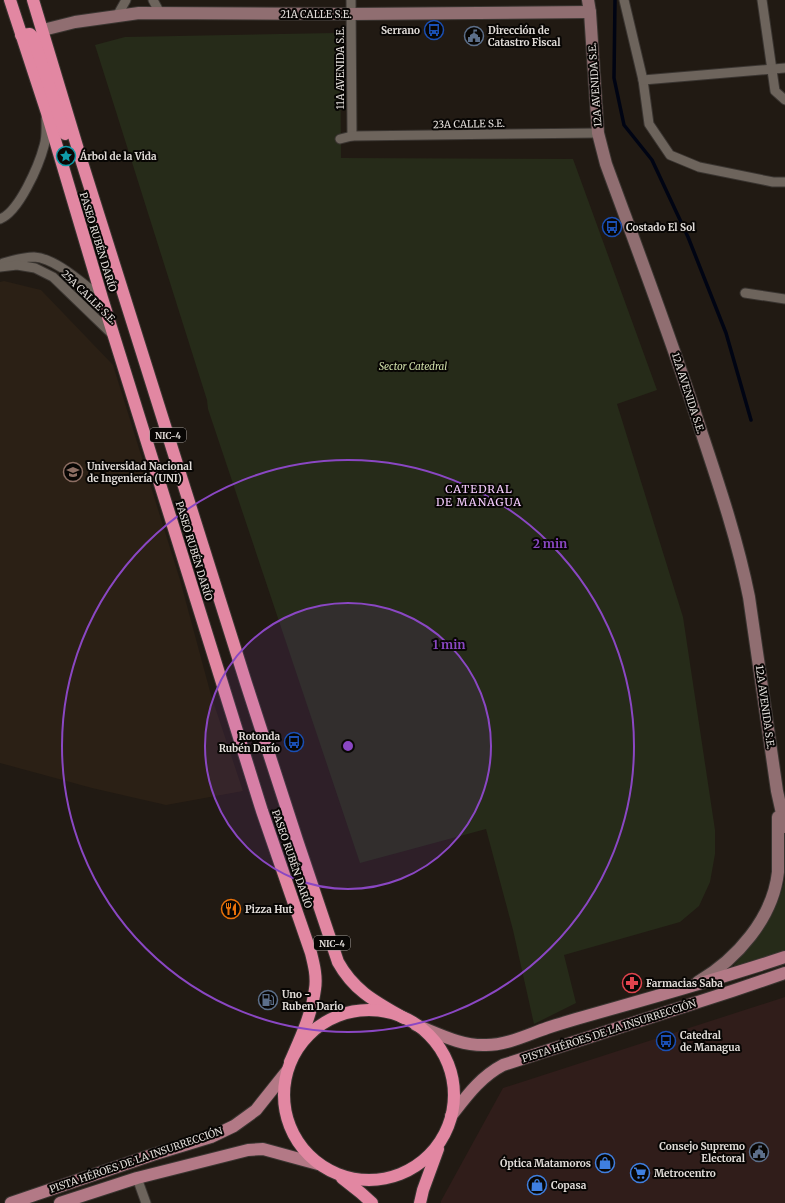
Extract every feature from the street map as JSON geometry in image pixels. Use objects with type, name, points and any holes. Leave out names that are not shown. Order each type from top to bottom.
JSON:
[{"type":"highway","name":"PASEO RUBÉN DARÍO","points":[[10,0],[47,113],[102,298],[116,337],[262,810],[313,960],[316,989],[306,1024],[289,1067]]},
{"type":"highway","points":[[16,0],[26,25],[34,30],[43,30]]},
{"type":"highway","name":"PASEO RUBÉN DARÍO","points":[[33,0],[80,156],[248,690],[338,962],[343,971],[358,989],[380,1005],[404,1018]]},
{"type":"highway","points":[[21,35],[43,30]]},
{"type":"highway","points":[[21,35],[30,34],[33,37],[64,132],[69,143],[80,156]]},
{"type":"highway","name":"NIC-4","points":[[372,1203],[336,1174],[318,1164],[308,1155],[299,1144],[288,1123],[283,1099],[284,1086],[289,1067],[300,1045],[323,1023],[358,1011],[376,1011],[404,1018],[416,1025],[427,1033],[438,1046],[449,1065],[454,1087],[454,1098],[446,1131],[423,1190],[420,1203]]},
{"type":"highway","name":"NIC-4","points":[[336,1174],[360,1180],[375,1180],[396,1176],[407,1172],[424,1160],[446,1131]]},
{"type":"main road","name":"PISTA HÉROES DE LA INSURRECCIÓN","points":[[416,1025],[464,1044],[497,1044],[518,1039],[549,1027],[734,974],[785,957]]},
{"type":"main road","name":"PISTA HÉROES DE LA INSURRECCIÓN","points":[[450,1116],[480,1082],[490,1073],[503,1065],[785,973]]},
{"type":"main road","name":"PISTA HÉROES DE LA INSURRECCIÓN","points":[[11,1203],[152,1155],[211,1137],[234,1126],[256,1110],[289,1067]]},
{"type":"main road","name":"PISTA HÉROES DE LA INSURRECCIÓN","points":[[60,1203],[137,1178],[248,1150],[263,1149],[318,1164]]},
{"type":"street","points":[[118,16],[126,0]]},
{"type":"street","points":[[153,0],[160,13]]},
{"type":"street","name":"11A AVENIDA S.E.","points":[[351,0],[352,136]]},
{"type":"street","points":[[624,0],[643,80],[649,124],[670,155],[699,167],[773,182],[785,182]]},
{"type":"street","points":[[762,0],[775,91],[785,100]]},
{"type":"street","name":"21A CALLE S.E.","points":[[43,30],[75,22],[139,13],[351,14],[590,4]]},
{"type":"street","name":"12A AVENIDA S.E.","points":[[590,4],[598,133],[606,164],[680,367],[731,523],[749,597],[777,791],[785,827]]},
{"type":"street","points":[[643,80],[785,68]]},
{"type":"street","points":[[0,219],[4,217],[20,200],[33,178],[45,145],[47,113]]},
{"type":"street","name":"23A CALLE S.E.","points":[[340,139],[352,136],[598,133]]},
{"type":"street","name":"25A CALLE S.E.","points":[[0,265],[14,259],[34,257],[53,262],[102,298]]},
{"type":"street","name":"25A CALLE S.E.","points":[[0,265],[17,265],[35,268],[54,277],[116,337]]},
{"type":"street","points":[[745,293],[785,300]]},
{"type":"street","name":"12A AVENIDA S.E.","points":[[690,986],[710,975],[738,950],[755,930],[770,902],[778,872],[777,791]]},
{"type":"street","points":[[137,1178],[146,1203]]},
{"type":"shaded area","name":"Universidad Nacional de Ingeniería (UNI)","points":[[4,281],[41,290],[113,365],[180,580],[211,695],[243,791],[166,805],[92,788],[0,763],[0,282]]},
{"type":"shaded area","points":[[785,997],[785,1203],[441,1203],[503,1088]]},
{"type":"green space","name":"Sector Catedral","points":[[340,34],[341,158],[573,159],[657,390],[617,404],[683,617],[715,830],[715,854],[710,882],[699,906],[680,922],[564,955],[576,1003],[534,1024],[513,930],[486,829],[360,863],[208,409],[207,400],[95,45],[125,37]]},
{"type":"green space","points":[[785,879],[785,953],[734,968],[734,965],[751,946],[765,926],[777,904]]},
{"type":"waterway","points":[[615,0],[614,78],[624,125],[652,160],[688,237],[726,333],[751,420]]},
{"type":"place","name":"Serrano","points":[[434,30]]},
{"type":"place","name":"Dirección de Catastro Fiscal","points":[[474,36]]},
{"type":"place","name":"Árbol de la Vida","points":[[66,156]]},
{"type":"place","name":"Costado El Sol","points":[[612,227]]},
{"type":"place","name":"Universidad Nacional de Ingeniería (UNI)","points":[[73,472]]},
{"type":"place","name":"Rotonda Rubén Darío","points":[[294,742]]},
{"type":"place","name":"Pizza Hut","points":[[231,909]]},
{"type":"place","name":"Farmacias Saba","points":[[632,983]]},
{"type":"place","name":"Uno - Ruben Dario","points":[[268,1000]]},
{"type":"place","name":"Catedral de Managua","points":[[666,1041]]},
{"type":"place","name":"Consejo Supremo Electoral","points":[[759,1152]]},
{"type":"place","name":"Óptica Matamoros","points":[[605,1163]]},
{"type":"place","name":"Metrocentro","points":[[640,1173]]},
{"type":"place","name":"Copasa","points":[[537,1185]]},
{"type":"district","name":"CATEDRAL DE MANAGUA","points":[[479,495]]}]
